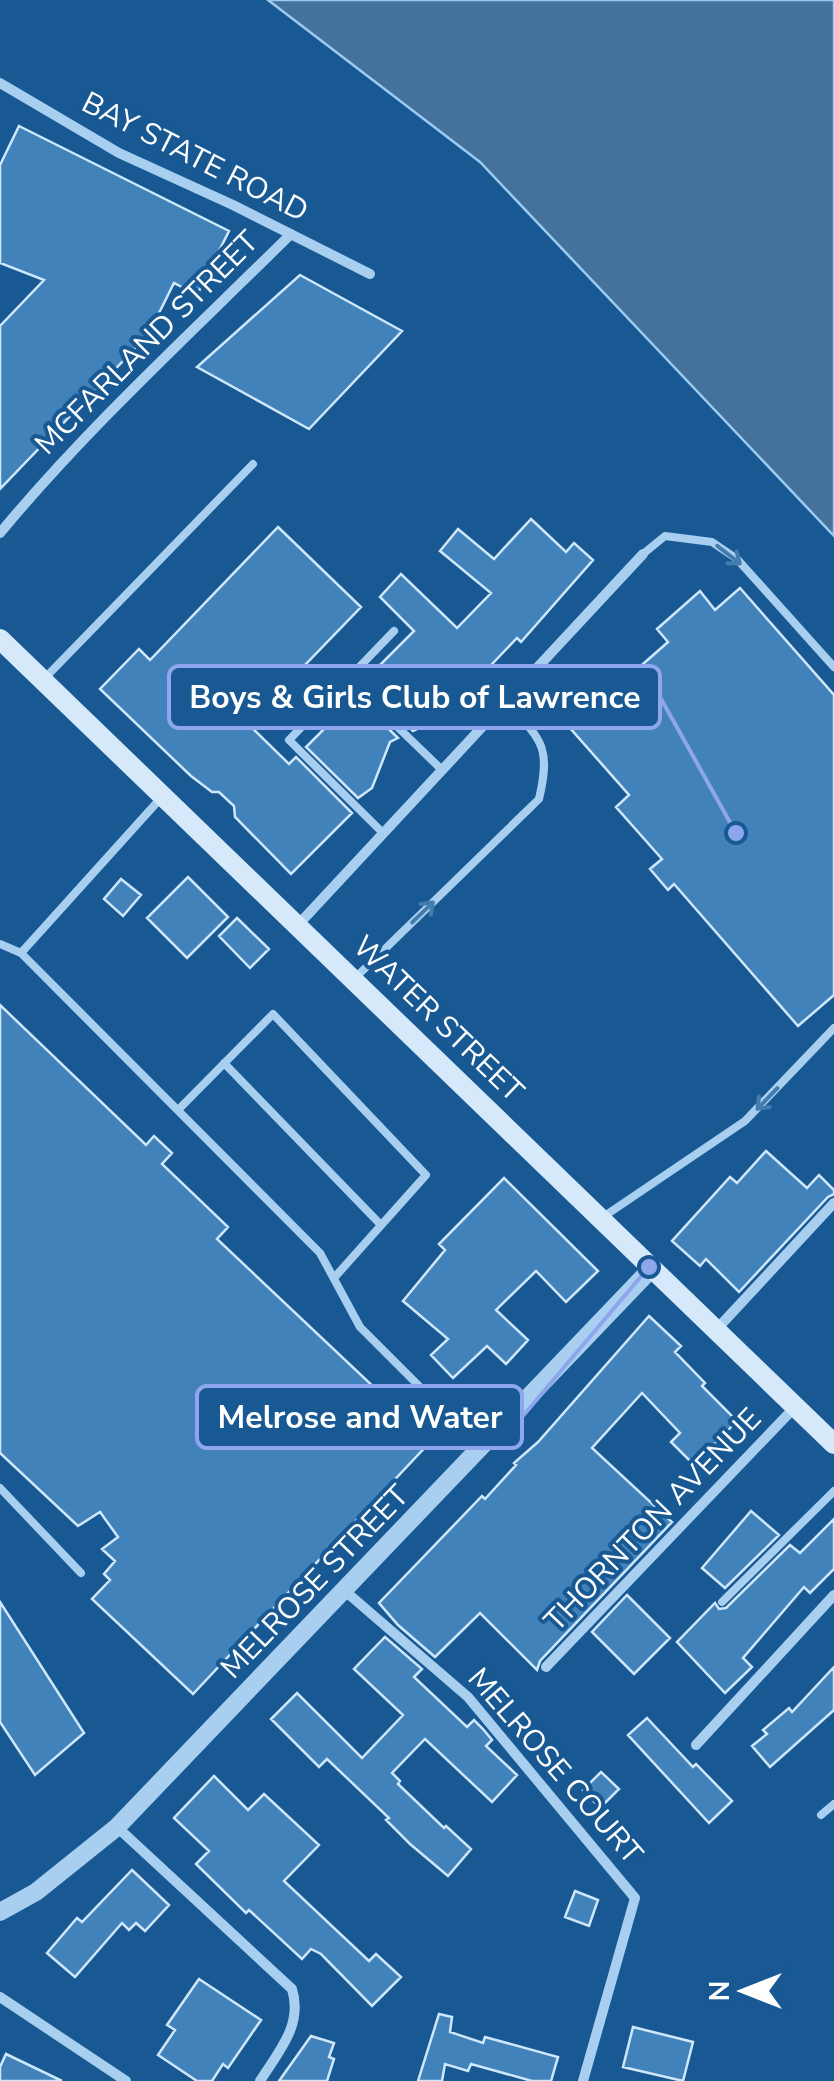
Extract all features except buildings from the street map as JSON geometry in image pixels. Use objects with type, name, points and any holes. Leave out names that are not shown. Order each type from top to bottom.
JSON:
[{"type":"main road","name":"WATER STREET","points":[[0,638],[834,1444]]},
{"type":"street","name":"BAY STATE ROAD","points":[[0,83],[120,153],[370,274]]},
{"type":"street","name":"MCFARLAND STREET","points":[[0,532],[139,382],[291,234]]},
{"type":"street","points":[[298,926],[643,554]]},
{"type":"street","points":[[716,1330],[834,1204]]},
{"type":"street","name":"MELROSE STREET","points":[[0,1912],[36,1892],[118,1827],[652,1268]]},
{"type":"street","name":"THORNTON AVENUE","points":[[546,1668],[796,1407]]},
{"type":"street","name":"MELROSE COURT","points":[[345,1591],[468,1697],[636,1898],[583,2081]]},
{"type":"street","points":[[696,1745],[834,1594]]},
{"type":"street","points":[[118,1827],[292,1988],[297,2006],[294,2026],[260,2081]]},
{"type":"street","points":[[0,1997],[126,2081]]},
{"type":"lane","points":[[43,680],[253,464]]},
{"type":"lane","points":[[643,554],[666,536],[712,542],[737,559],[834,667]]},
{"type":"lane","points":[[383,832],[289,740],[394,631]]},
{"type":"lane","points":[[348,679],[442,768]]},
{"type":"lane","points":[[353,980],[540,800],[545,773],[542,741],[504,700]]},
{"type":"lane","points":[[21,953],[163,796]]},
{"type":"lane","points":[[0,944],[21,953],[320,1254],[360,1327],[430,1397],[485,1444]]},
{"type":"lane","points":[[178,1110],[273,1014],[426,1175],[334,1278]]},
{"type":"lane","points":[[601,1219],[745,1121],[834,1028]]},
{"type":"lane","points":[[224,1063],[381,1226]]},
{"type":"lane","points":[[0,1488],[81,1573]]},
{"type":"lane","points":[[722,1602],[834,1491]]},
{"type":"lane","points":[[821,1815],[834,1804]]},
{"type":"water","points":[[268,0],[834,0],[834,536],[480,162]]},
{"type":"place","name":"Boys & Girls Club of Lawrence","points":[[736,833]]},
{"type":"place","name":"Melrose and Water","points":[[649,1267]]}]
